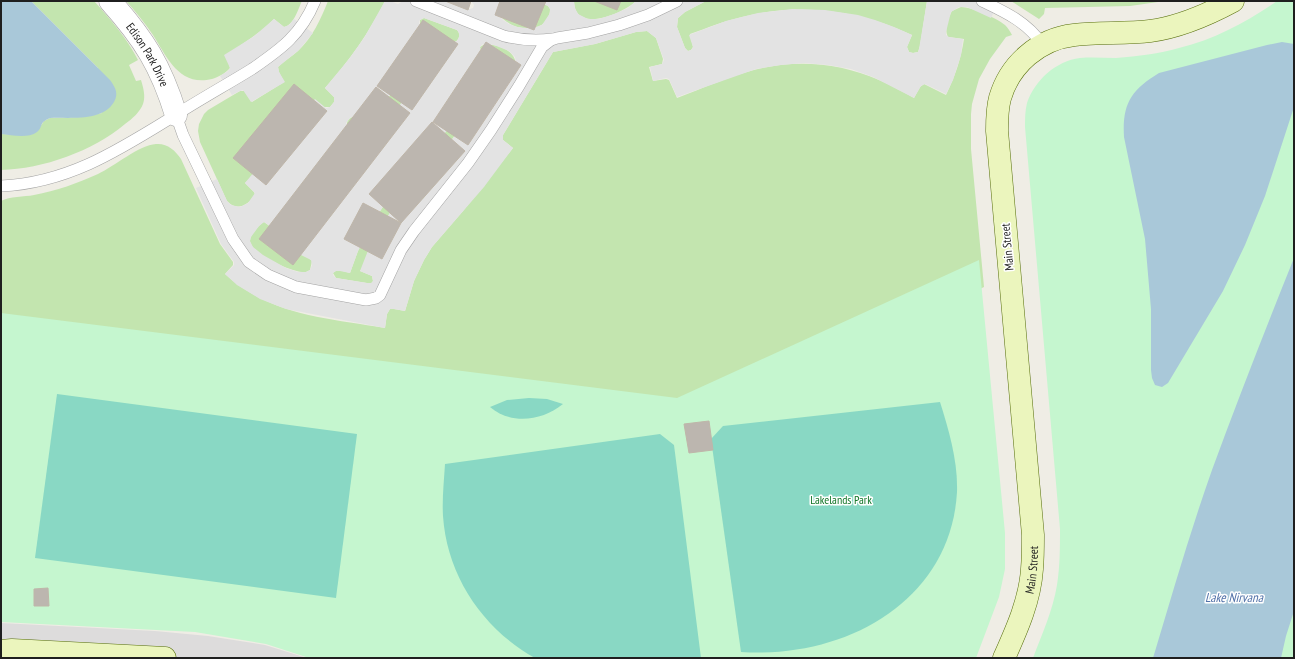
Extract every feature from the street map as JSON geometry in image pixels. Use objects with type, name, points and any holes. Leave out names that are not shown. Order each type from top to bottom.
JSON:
[{"type":"street","name":"Edison Park Drive","points":[[110,1],[134,29],[155,62],[176,115]]},
{"type":"street","name":"Main Street","points":[[1004,658],[1024,610],[1032,570],[1033,535],[997,138],[997,110],[1004,86],[1017,66],[1030,52],[1042,44],[1057,38],[1074,35],[1127,33],[1175,26],[1201,17],[1233,1]]},
{"type":"street","points":[[1,651],[12,650],[92,653],[165,658]]},
{"type":"lane","points":[[1,186],[38,182],[65,174],[115,152],[252,69],[279,49],[303,24],[314,1]]},
{"type":"lane","points":[[416,1],[504,36],[531,40],[588,33],[619,25],[677,1]]},
{"type":"lane","points":[[982,1],[1007,12],[1021,22],[1031,30],[1042,44]]},
{"type":"lane","points":[[176,115],[183,135],[233,239],[249,262],[268,275],[296,287],[359,298],[376,298],[383,291],[401,250],[414,231],[468,163],[491,130],[539,51],[546,43],[557,38]]},
{"type":"shaded area","points":[[385,1],[398,4],[403,1],[448,1],[470,9],[473,8],[474,5],[471,1],[519,1],[499,14],[503,20],[509,24],[527,28],[542,25],[550,13],[548,6],[537,1],[574,1],[578,14],[588,19],[599,19],[628,8],[636,1],[706,1],[685,12],[678,18],[677,27],[685,48],[688,51],[693,47],[689,35],[726,21],[758,13],[792,9],[825,10],[858,15],[875,20],[912,35],[907,47],[909,52],[913,53],[918,52],[919,49],[927,1],[999,1],[991,18],[967,7],[959,7],[951,12],[946,35],[949,37],[963,39],[961,55],[953,80],[946,94],[925,84],[921,86],[914,98],[873,77],[851,69],[804,63],[756,69],[677,97],[669,79],[666,78],[653,81],[650,67],[662,64],[664,60],[656,38],[647,31],[636,32],[595,44],[553,52],[503,135],[503,140],[513,148],[484,187],[432,247],[414,281],[405,311],[390,309],[387,314],[385,328],[286,309],[260,299],[237,285],[225,274],[234,265],[234,262],[221,244],[196,188],[217,179],[227,201],[231,205],[240,207],[248,203],[255,193],[245,183],[315,99],[326,108],[330,107],[334,102],[334,97],[325,88],[364,38]],"holes":[[[424,18],[457,30],[459,37],[457,41],[454,42],[414,84],[299,254],[311,260],[312,265],[310,270],[306,272],[298,272],[286,268],[263,255],[253,247],[250,241],[251,237],[264,222],[276,230],[347,126],[346,123],[350,118],[382,106],[401,80],[422,27],[419,22]],[[483,44],[494,45],[509,51],[515,57],[516,64],[443,151],[424,198],[391,211],[369,248],[360,271],[372,276],[373,281],[371,283],[367,283],[336,278],[333,275],[336,271],[350,273],[358,251],[376,217],[385,204],[450,127],[481,53],[480,47]]]},
{"type":"shaded area","points":[[274,19],[284,27],[289,25],[294,19],[313,33],[299,50],[278,67],[279,72],[285,82],[251,102],[243,90],[232,95],[220,76],[230,68],[224,55],[253,37]]},
{"type":"shaded area","points":[[1,623],[155,631],[208,636],[265,645],[307,658],[1,658]]},
{"type":"green space","points":[[31,1],[94,1],[124,37],[138,60],[129,65],[136,81],[141,80],[144,92],[144,101],[140,110],[130,120],[112,134],[83,150],[67,157],[34,166],[1,170],[1,134],[32,134],[44,121],[50,118],[82,117],[102,113],[98,68]]},
{"type":"green space","points":[[126,1],[302,1],[295,16],[287,26],[284,27],[274,19],[265,28],[241,45],[229,65],[230,68],[226,72],[212,79],[201,80],[191,79],[175,68],[147,26]]},
{"type":"green space","points":[[328,1],[385,1],[358,46],[325,88],[334,97],[334,102],[330,107],[325,107],[245,183],[255,195],[246,204],[238,207],[235,206],[227,201],[200,142],[198,131],[199,124],[204,114],[208,110],[240,91],[245,91],[252,102],[284,82],[278,67],[298,51],[308,40]]},
{"type":"green space","points":[[537,1],[548,6],[550,9],[548,18],[543,24],[536,27],[528,28],[511,25],[499,14]]},
{"type":"green space","points":[[574,1],[636,1],[630,6],[611,15],[590,19],[582,17],[576,11]]},
{"type":"green space","points":[[706,1],[927,1],[918,52],[909,52],[907,47],[912,35],[892,26],[850,14],[807,10],[764,12],[716,25],[690,34],[693,47],[688,51],[685,48],[677,27],[678,18],[685,12]]},
{"type":"green space","points":[[1011,1],[1165,1],[1130,6],[1045,8],[1044,14],[1039,19]]},
{"type":"green space","points":[[1277,1],[1294,1],[1294,658],[1033,658],[1053,604],[1058,578],[1060,529],[1025,127],[1025,112],[1027,103],[1041,79],[1055,67],[1063,63],[1080,58],[1116,58],[1148,54],[1192,44],[1230,29]]},
{"type":"green space","points":[[961,7],[977,11],[996,19],[1005,25],[1012,35],[1006,37],[990,59],[979,79],[972,104],[971,149],[984,287],[736,407],[1,340],[1,201],[13,197],[30,196],[75,184],[98,174],[149,145],[160,144],[167,146],[181,159],[220,244],[233,262],[233,265],[225,274],[243,288],[262,299],[300,313],[321,318],[385,328],[387,314],[390,309],[405,311],[414,281],[432,247],[513,148],[503,140],[503,135],[553,52],[595,44],[636,32],[647,31],[656,38],[663,59],[662,64],[649,67],[653,81],[669,80],[677,98],[725,79],[754,70],[802,64],[833,66],[864,74],[888,84],[914,98],[920,87],[924,84],[946,95],[957,67],[964,39],[948,37],[946,31],[947,24],[952,11]]},
{"type":"green space","points":[[424,18],[457,30],[459,33],[458,39],[454,42],[309,258],[312,261],[310,270],[300,272],[292,270],[265,257],[252,247],[250,239],[253,233],[264,222],[275,230],[347,126],[350,118],[360,113],[377,108],[386,101],[397,82],[422,27],[420,25],[420,20]]},
{"type":"green space","points":[[485,44],[495,45],[509,51],[515,59],[516,64],[443,151],[424,198],[360,271],[372,276],[372,283],[336,278],[333,273],[337,271],[350,273],[368,230],[481,53],[480,47]]},
{"type":"green space","name":"Lakelands Park","points":[[979,260],[1005,533],[1005,569],[999,597],[976,658],[309,658],[266,644],[195,632],[1,622],[1,313],[677,398]]},
{"type":"green space","points":[[57,394],[357,434],[336,598],[35,558]]},
{"type":"green space","points":[[529,398],[547,399],[563,404],[546,414],[526,419],[507,417],[490,407],[507,400]]},
{"type":"green space","points":[[940,402],[950,435],[956,469],[957,492],[950,530],[936,564],[914,592],[886,615],[854,633],[819,645],[780,652],[741,652],[711,439],[723,426]]},
{"type":"green space","points":[[660,434],[674,445],[701,658],[535,658],[516,646],[499,632],[471,599],[460,580],[446,538],[443,516],[445,464]]},
{"type":"water","points":[[1,1],[31,1],[110,80],[115,88],[116,96],[114,102],[109,108],[94,116],[50,118],[42,123],[37,132],[29,135],[19,136],[1,134]]},
{"type":"water","points":[[1282,42],[1294,44],[1294,107],[1265,196],[1245,245],[1223,291],[1168,383],[1162,387],[1155,385],[1151,370],[1151,309],[1145,239],[1124,137],[1127,107],[1135,92],[1149,79],[1159,73]]},
{"type":"water","name":"Lake Nirvana","points":[[1294,258],[1294,611],[1281,658],[1153,658],[1212,470]]},
{"type":"building","points":[[445,1],[471,1],[468,10]]},
{"type":"building","points":[[500,1],[546,1],[534,30],[495,15]]},
{"type":"building","points":[[594,1],[621,1],[617,10]]},
{"type":"building","points":[[423,20],[458,44],[412,110],[377,86]]},
{"type":"building","points":[[486,42],[521,65],[468,145],[433,122]]},
{"type":"building","points":[[294,84],[327,111],[266,185],[233,158]]},
{"type":"building","points":[[376,87],[410,113],[293,265],[259,239]]},
{"type":"building","points":[[432,122],[465,151],[401,223],[369,194]]},
{"type":"building","points":[[363,203],[401,223],[382,259],[344,239]]},
{"type":"building","points":[[709,421],[713,450],[689,453],[684,424]]},
{"type":"building","points":[[48,588],[49,606],[34,606],[34,589]]}]
